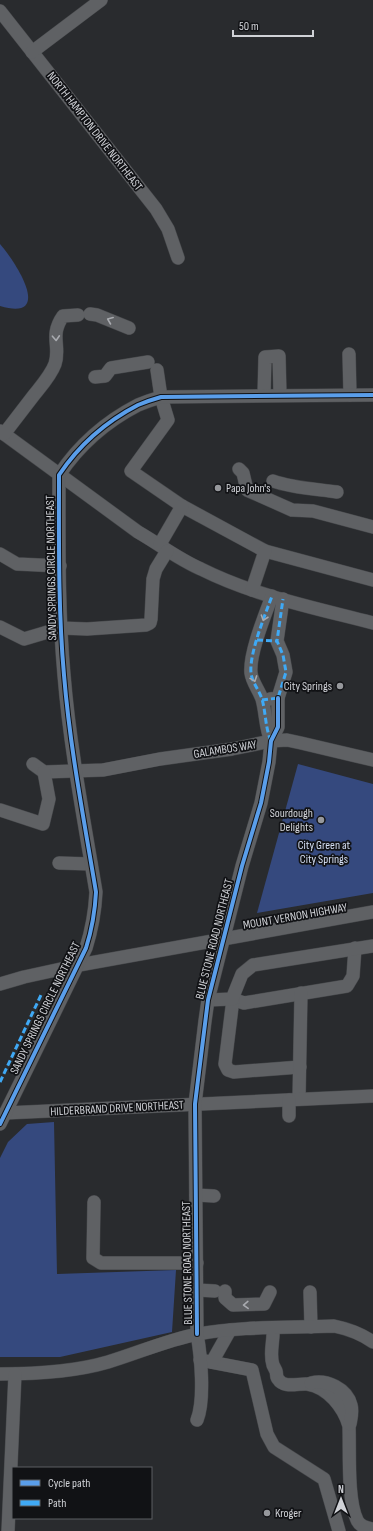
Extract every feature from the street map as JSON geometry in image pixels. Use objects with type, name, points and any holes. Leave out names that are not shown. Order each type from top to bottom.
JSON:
[{"type":"street","points":[[32,52],[101,0]]},
{"type":"street","name":"NORTH HAMPTON DRIVE NORTHEAST","points":[[0,11],[156,209],[168,229],[178,258]]},
{"type":"street","points":[[129,328],[97,315],[63,316],[57,324],[55,334],[56,344],[54,376],[2,433],[138,532],[200,569],[252,590],[373,623]]},
{"type":"street","points":[[349,354],[350,395]]},
{"type":"street","points":[[264,395],[265,357],[279,356],[280,395]]},
{"type":"street","points":[[95,378],[105,376],[111,368],[153,366],[168,420],[130,471],[182,506],[266,552],[373,580]]},
{"type":"street","points":[[59,474],[69,460],[88,439],[138,405],[162,397],[373,395]]},
{"type":"street","points":[[239,469],[243,473],[247,490],[292,510],[313,511],[373,527]]},
{"type":"street","name":"SANDY SPRINGS CIRCLE NORTHEAST","points":[[3,1118],[79,964],[92,930],[95,911],[96,892],[76,770],[64,676],[61,628],[59,474]]},
{"type":"street","points":[[273,481],[287,486],[337,492]]},
{"type":"street","points":[[0,627],[24,644],[61,628],[146,625],[150,623],[151,619],[145,605],[164,547],[182,506]]},
{"type":"street","points":[[252,590],[266,552]]},
{"type":"street","points":[[0,554],[17,564],[60,566]]},
{"type":"street","points":[[256,640],[277,641],[278,598]]},
{"type":"street","name":"BLUE STONE ROAD NORTHEAST","points":[[271,741],[267,731],[262,700],[251,673],[256,640],[278,598]]},
{"type":"street","name":"BLUE STONE ROAD NORTHEAST","points":[[197,1420],[201,1406],[206,1361],[197,1334],[195,1104],[208,1000],[225,939],[242,866],[261,803],[269,762],[271,741],[278,727],[278,698],[286,672],[284,655],[277,641]]},
{"type":"street","points":[[262,700],[278,698]]},
{"type":"street","name":"GALAMBOS WAY","points":[[0,810],[43,824],[50,799],[38,768],[103,770],[167,758],[232,749],[271,741],[287,740],[373,760]]},
{"type":"street","points":[[59,863],[91,864]]},
{"type":"street","name":"MOUNT VERNON HIGHWAY","points":[[0,984],[79,964],[373,912]]},
{"type":"street","points":[[300,1067],[234,1072],[228,1070],[225,1064],[233,999],[242,974],[252,965],[373,946]]},
{"type":"street","points":[[208,1000],[233,999],[244,1003],[347,986],[353,976],[355,948]]},
{"type":"street","points":[[289,1116],[294,1100],[300,1067],[301,993]]},
{"type":"street","name":"HILDERBRAND DRIVE NORTHEAST","points":[[3,1118],[195,1104],[373,1096]]},
{"type":"street","points":[[196,1195],[214,1196]]},
{"type":"street","points":[[94,1202],[93,1258],[100,1262],[197,1263]]},
{"type":"street","points":[[197,1290],[220,1291],[233,1305],[264,1304],[270,1292]]},
{"type":"street","points":[[310,1292],[311,1327]]},
{"type":"street","points":[[0,1374],[80,1368],[107,1362],[197,1334],[230,1330],[274,1334],[311,1327],[334,1326],[364,1335],[373,1342]]},
{"type":"street","points":[[230,1330],[206,1361],[252,1370],[267,1434],[274,1447],[324,1479],[339,1531]]},
{"type":"street","points":[[274,1334],[279,1353],[280,1366],[276,1370],[277,1378],[281,1383],[290,1385],[307,1384],[319,1388],[340,1406],[346,1417],[349,1426],[352,1502],[357,1521],[362,1527],[373,1529]]},
{"type":"street","points":[[8,1531],[8,1448],[15,1374]]},
{"type":"street","points":[[357,1521],[373,1521]]},
{"type":"green space","points":[[0,244],[14,263],[26,287],[28,298],[25,305],[16,309],[0,306]]},
{"type":"green space","name":"City Green at City Springs","points":[[298,764],[373,784],[373,893],[257,913]]},
{"type":"green space","points":[[54,1122],[57,1274],[176,1270],[172,1332],[60,1357],[0,1357],[0,1158],[8,1142],[27,1124]]},
{"type":"marked path","points":[[271,741],[262,699],[251,673],[251,665],[258,634],[272,596]]},
{"type":"marked path","points":[[262,700],[278,698],[286,672],[283,655],[277,641],[283,599]]},
{"type":"marked path","points":[[257,640],[277,641]]},
{"type":"marked path","points":[[0,1082],[41,995]]},
{"type":"cycle path","points":[[0,1124],[86,948],[92,927],[96,899],[74,757],[64,675],[60,600],[59,475],[75,454],[94,435],[115,418],[138,405],[161,397],[373,395]]},
{"type":"cycle path","points":[[197,1334],[195,1104],[208,1000],[242,866],[261,803],[269,762],[271,741],[278,727],[278,698]]},
{"type":"place","name":"Papa John's","points":[[218,488]]},
{"type":"place","name":"City Springs","points":[[340,686]]},
{"type":"place","name":"Sourdough Delights","points":[[321,820]]},
{"type":"place","name":"Kroger","points":[[267,1513]]}]
